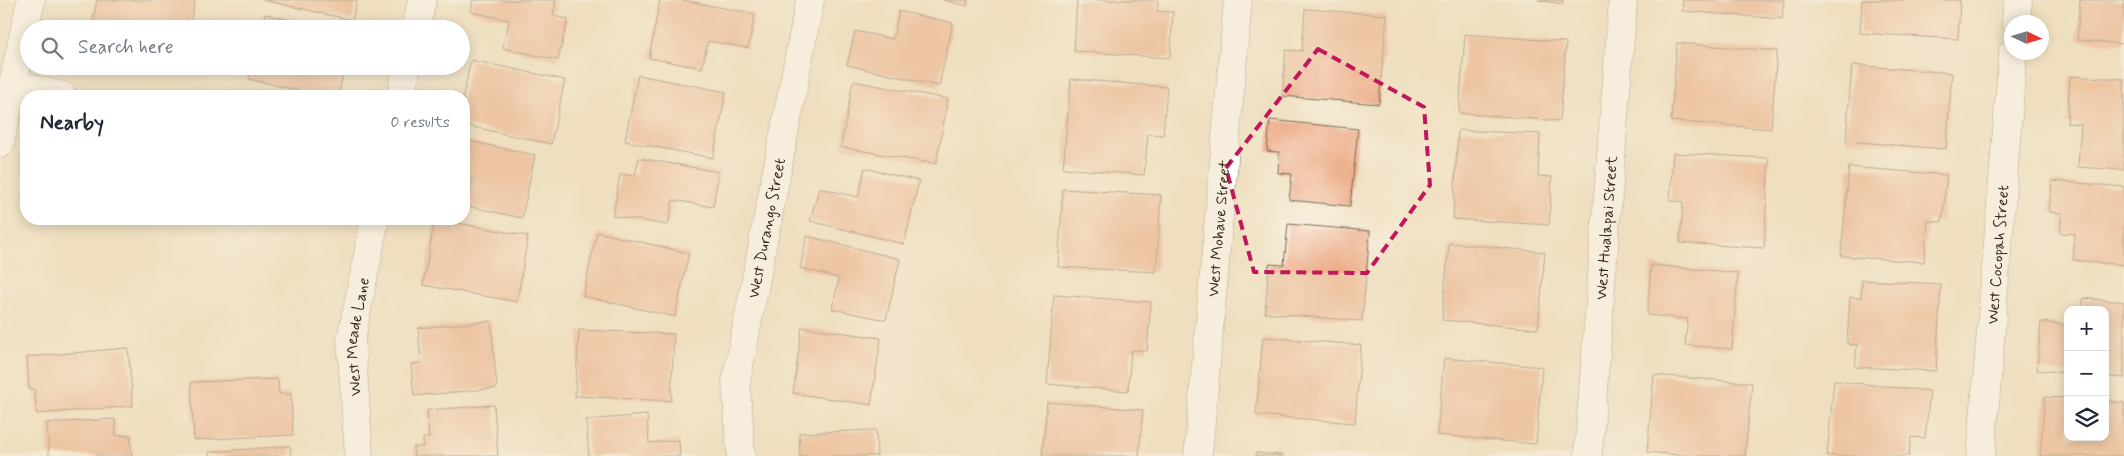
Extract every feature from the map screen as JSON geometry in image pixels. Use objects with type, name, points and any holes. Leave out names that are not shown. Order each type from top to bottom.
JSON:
[{"type":"street","points":[[27,20],[32,0]]},
{"type":"street","points":[[418,20],[422,0]]},
{"type":"street","name":"West Durango Street","points":[[741,456],[736,382],[810,0]]},
{"type":"street","name":"West Mohave Street","points":[[1198,456],[1238,0]]},
{"type":"street","name":"West Hualapai Street","points":[[1588,456],[1623,0]]},
{"type":"street","points":[[2017,15],[2018,0]]},
{"type":"street","points":[[0,144],[20,50]]},
{"type":"street","name":"West Cocopah Street","points":[[1981,456],[2012,60]]},
{"type":"street","points":[[402,90],[405,75]]},
{"type":"street","points":[[12,84],[38,90]]},
{"type":"street","name":"West Meade Lane","points":[[359,456],[351,340],[374,225]]},
{"type":"highlighted area","points":[[1318,49],[1424,107],[1430,185],[1367,273],[1254,272],[1226,168]]},
{"type":"building","points":[[97,0],[195,1],[191,20],[93,20]]},
{"type":"building","points":[[263,0],[357,0],[352,20]]},
{"type":"building","points":[[473,0],[556,0],[553,16],[568,19],[558,60],[503,48],[509,20],[471,12]]},
{"type":"building","points":[[660,0],[682,0],[755,14],[748,48],[708,41],[702,68],[649,58]]},
{"type":"building","points":[[943,0],[968,0],[967,6]]},
{"type":"building","points":[[1077,0],[1158,0],[1157,11],[1173,12],[1170,58],[1074,51]]},
{"type":"building","points":[[1538,0],[1563,0],[1563,4]]},
{"type":"building","points":[[1683,0],[1784,0],[1782,19],[1682,11]]},
{"type":"building","points":[[1862,0],[1960,0],[1958,39],[1860,33]]},
{"type":"building","points":[[2080,0],[2124,0],[2124,44],[2077,40]]},
{"type":"building","points":[[1305,9],[1387,15],[1379,104],[1282,96],[1286,50],[1302,51]]},
{"type":"building","points":[[899,11],[953,23],[939,86],[847,65],[855,31],[893,39]]},
{"type":"building","points":[[265,14],[291,20],[263,20]]},
{"type":"building","points":[[1465,34],[1566,42],[1560,121],[1459,113]]},
{"type":"building","points":[[1677,43],[1777,51],[1771,129],[1671,121]]},
{"type":"building","points":[[471,60],[565,80],[551,144],[470,126],[470,90],[464,90],[468,75],[470,75]]},
{"type":"building","points":[[1852,65],[1952,73],[1946,149],[1846,141]]},
{"type":"building","points":[[250,75],[343,75],[339,90],[296,90],[249,79]]},
{"type":"building","points":[[638,75],[726,92],[713,158],[625,141]]},
{"type":"building","points":[[2070,76],[2124,79],[2124,170],[2078,167],[2081,124],[2067,123]]},
{"type":"building","points":[[1071,79],[1167,87],[1163,135],[1148,134],[1144,175],[1063,168]]},
{"type":"building","points":[[853,81],[948,99],[936,164],[841,147]]},
{"type":"building","points":[[1270,120],[1358,129],[1350,206],[1289,200],[1292,174],[1278,173],[1279,152],[1267,151]]},
{"type":"building","points":[[1458,130],[1540,134],[1538,176],[1552,177],[1549,225],[1453,219]]},
{"type":"building","points":[[470,141],[535,155],[522,218],[470,207],[470,192],[473,179],[470,178]]},
{"type":"building","points":[[1673,153],[1769,158],[1764,248],[1680,243],[1683,202],[1670,201]]},
{"type":"building","points":[[639,158],[719,172],[713,207],[673,200],[668,225],[613,216],[620,174],[635,176]]},
{"type":"building","points":[[1849,167],[1947,175],[1942,222],[1928,221],[1924,262],[1841,256]]},
{"type":"building","points":[[865,168],[919,181],[904,244],[810,221],[819,188],[858,197]]},
{"type":"building","points":[[2052,181],[2124,187],[2124,265],[2073,260],[2075,234],[2060,233],[2062,213],[2049,212]]},
{"type":"building","points":[[1063,189],[1161,195],[1156,272],[1058,267]]},
{"type":"building","points":[[1288,224],[1370,231],[1362,321],[1265,313],[1269,264],[1284,265]]},
{"type":"building","points":[[434,225],[468,225],[528,236],[517,302],[423,285]]},
{"type":"building","points":[[597,232],[689,253],[675,317],[583,296]]},
{"type":"building","points":[[807,236],[900,259],[886,320],[832,309],[839,278],[800,268]]},
{"type":"building","points":[[1449,243],[1545,252],[1538,329],[1442,320]]},
{"type":"building","points":[[1651,265],[1738,273],[1732,349],[1685,345],[1688,319],[1647,315]]},
{"type":"building","points":[[1862,280],[1941,284],[1936,371],[1855,367],[1857,345],[1847,344],[1850,297],[1861,298]]},
{"type":"building","points":[[1054,295],[1151,302],[1147,351],[1131,350],[1128,391],[1047,384]]},
{"type":"building","points":[[2083,298],[2124,302],[2124,378],[2109,376],[2109,306],[2082,306]]},
{"type":"building","points":[[491,321],[497,388],[414,396],[411,364],[421,363],[418,328]]},
{"type":"building","points":[[2041,322],[2064,325],[2064,373],[2037,370]]},
{"type":"building","points":[[802,327],[881,338],[871,405],[793,393]]},
{"type":"building","points":[[579,330],[674,334],[671,401],[575,396]]},
{"type":"building","points":[[1263,337],[1361,345],[1355,423],[1256,415]]},
{"type":"building","points":[[128,348],[133,406],[37,414],[34,389],[29,389],[27,357]]},
{"type":"building","points":[[1444,358],[1542,367],[1536,444],[1437,435]]},
{"type":"building","points":[[1654,375],[1752,383],[1745,456],[1689,456],[1647,452]]},
{"type":"building","points":[[278,379],[279,394],[291,394],[293,435],[194,440],[191,382]]},
{"type":"building","points":[[1834,381],[1930,391],[1925,438],[1911,437],[1909,456],[1827,456]]},
{"type":"building","points":[[2045,397],[2064,398],[2064,441],[2109,441],[2109,401],[2124,403],[2124,456],[2040,456]]},
{"type":"building","points":[[1047,402],[1143,410],[1139,456],[1042,456]]},
{"type":"building","points":[[494,405],[498,456],[414,456],[413,447],[423,447],[423,438],[429,438],[427,410]]},
{"type":"building","points":[[647,415],[649,443],[679,440],[680,456],[589,456],[586,420]]},
{"type":"building","points":[[115,419],[116,436],[130,435],[132,456],[49,456],[47,423]]},
{"type":"building","points":[[876,430],[877,456],[800,456],[799,433]]},
{"type":"building","points":[[290,446],[291,456],[209,456],[209,452]]},
{"type":"building","points":[[1256,453],[1283,455],[1283,456],[1256,456]]}]
